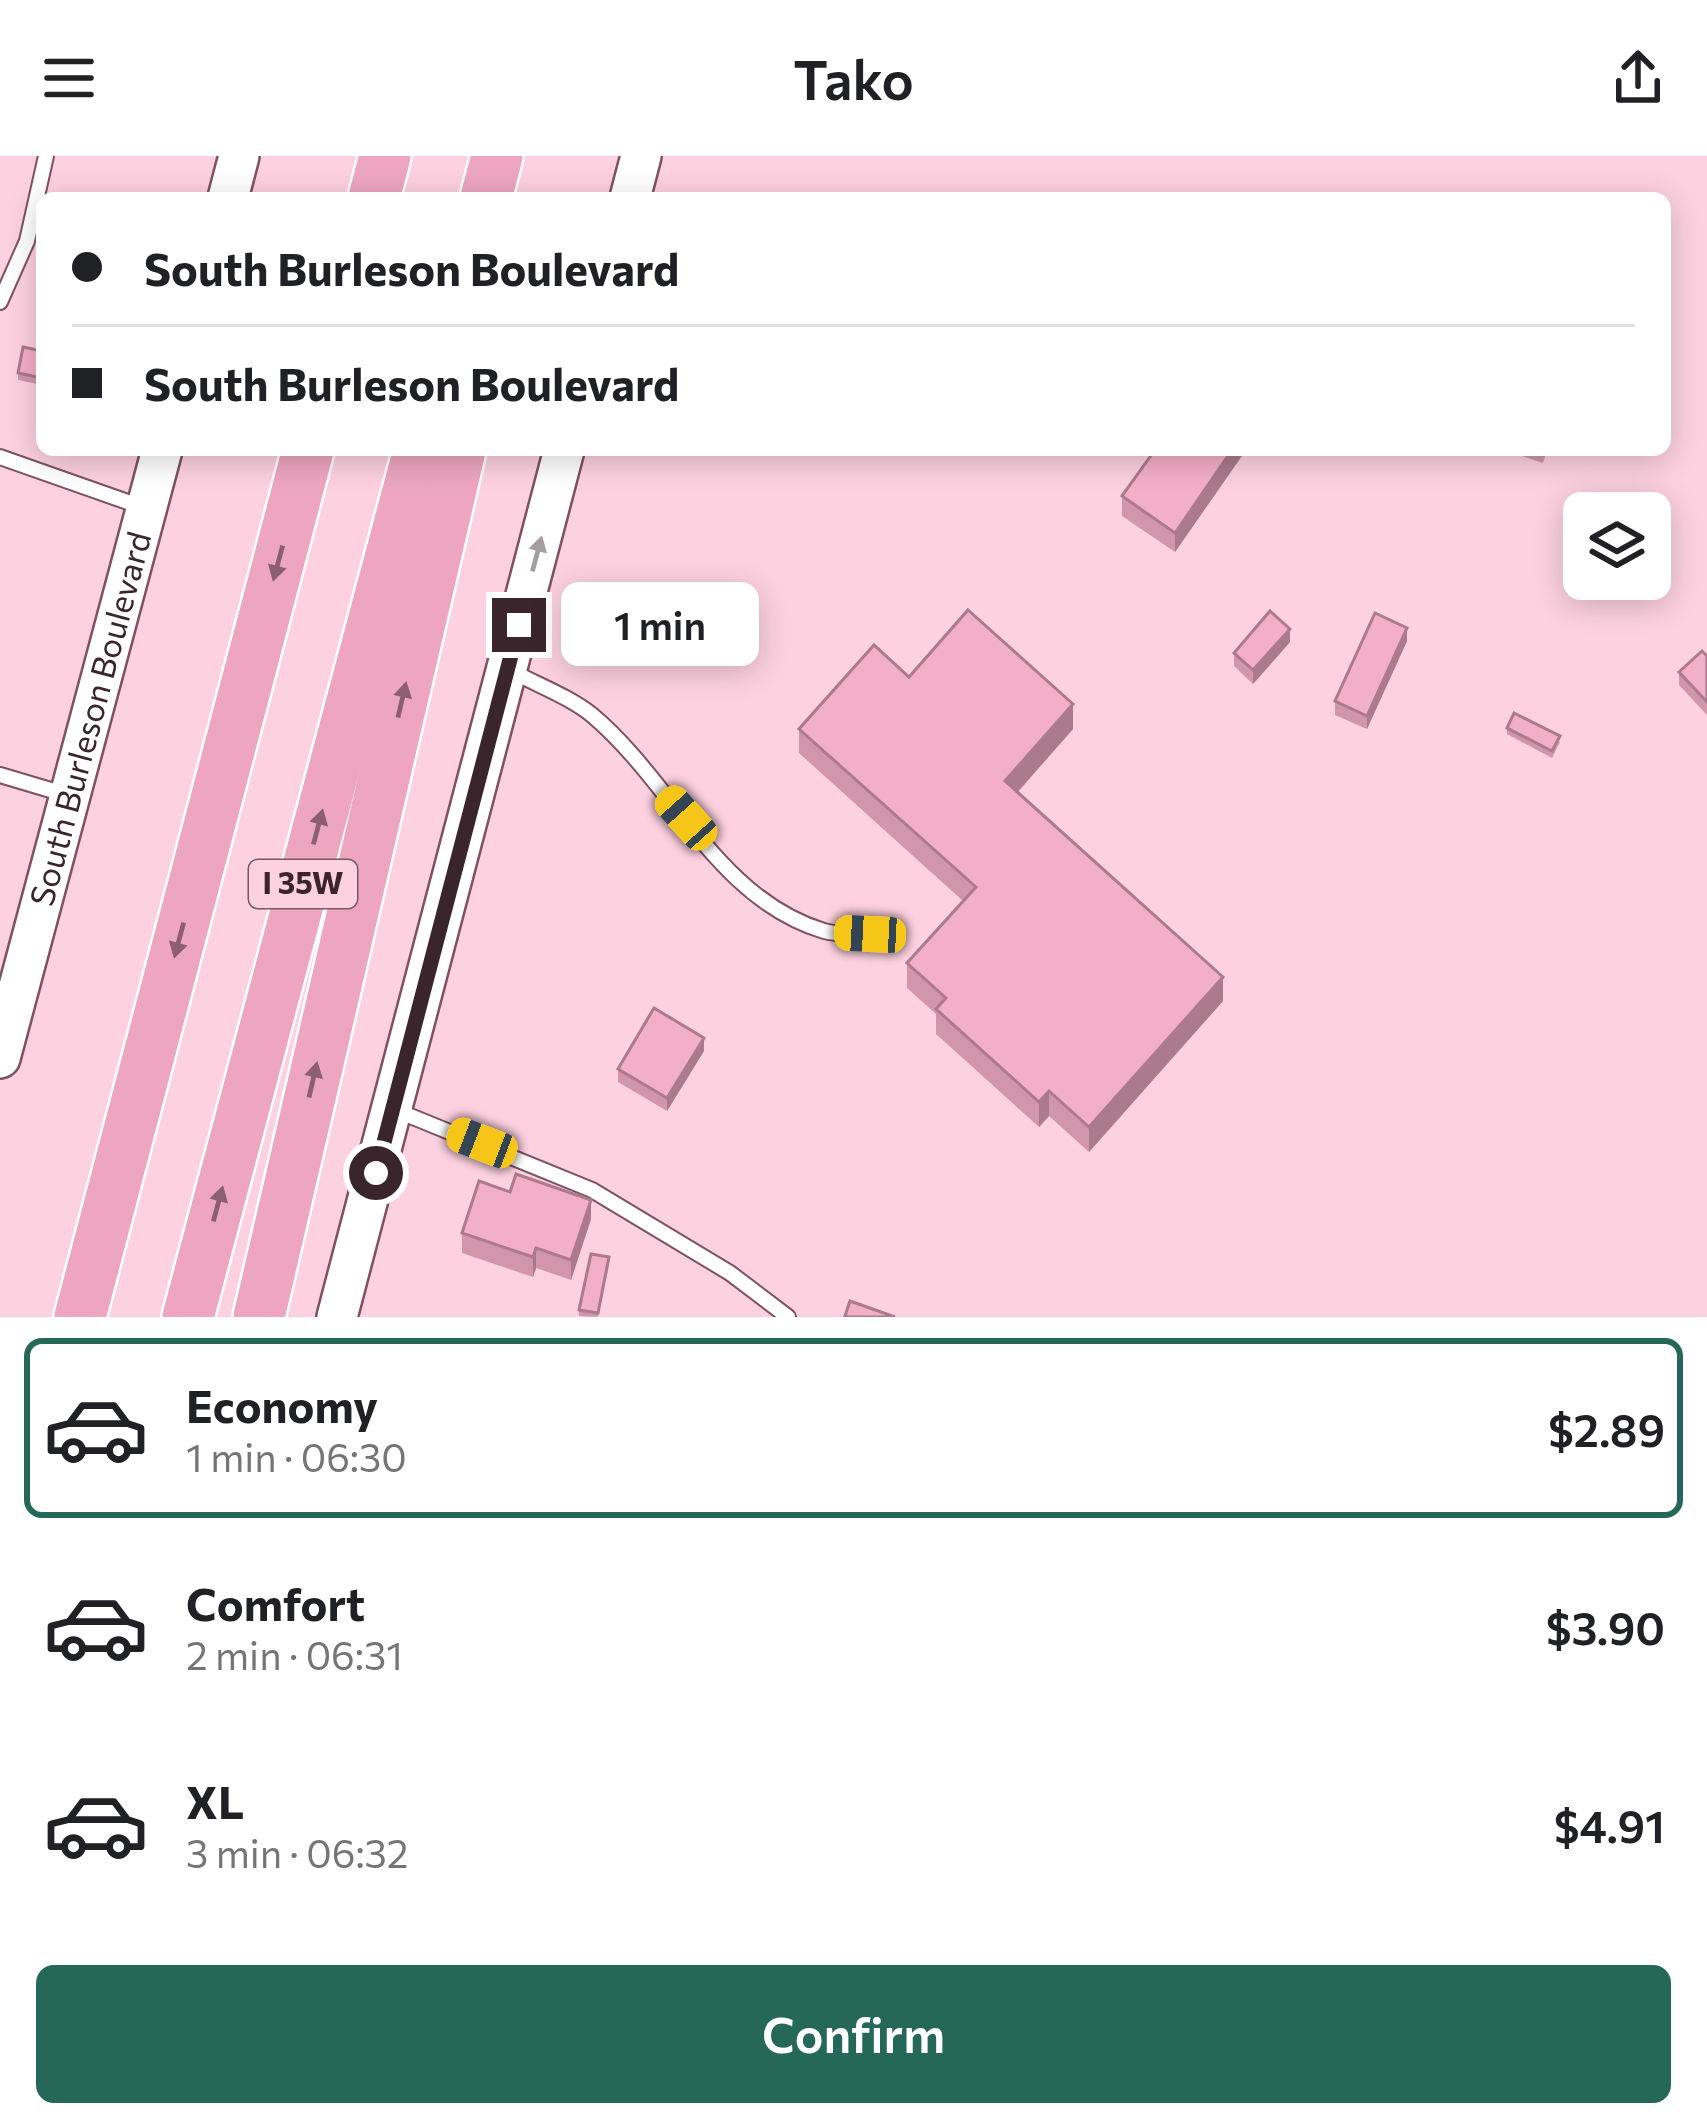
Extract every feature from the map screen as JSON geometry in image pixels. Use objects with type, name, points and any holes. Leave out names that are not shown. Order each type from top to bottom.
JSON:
[{"type":"highway","points":[[376,192],[385,156]]},
{"type":"highway","points":[[488,192],[497,156]]},
{"type":"highway","points":[[520,192],[529,156]]},
{"type":"highway","name":"I 35W","points":[[80,1317],[306,456]]},
{"type":"highway","name":"I 35W","points":[[188,1317],[416,456]]},
{"type":"highway","points":[[259,1317],[459,456]]},
{"type":"main road","points":[[230,192],[239,156]]},
{"type":"main road","points":[[632,192],[641,156]]},
{"type":"main road","name":"South Burleson Boulevard","points":[[0,1058],[160,456]]},
{"type":"main road","points":[[337,1317],[562,456]]},
{"type":"lane","points":[[38,192],[46,156]]},
{"type":"lane","points":[[0,302],[27,241],[36,201]]},
{"type":"lane","points":[[0,457],[147,508]]},
{"type":"lane","points":[[508,669],[591,714],[736,881],[780,912],[827,932],[870,934]]},
{"type":"lane","points":[[0,775],[70,796]]},
{"type":"lane","points":[[393,1109],[592,1190],[730,1274],[788,1317]]},
{"type":"building","points":[[23,347],[36,350],[36,377],[18,373]]},
{"type":"building","points":[[1151,456],[1228,456],[1175,533],[1122,496]]},
{"type":"building","points":[[968,610],[1073,704],[1005,781],[1223,977],[1089,1127],[1049,1091],[1039,1102],[936,1009],[946,998],[907,963],[976,887],[799,729],[874,645],[909,677]]},
{"type":"building","points":[[1270,611],[1290,629],[1253,670],[1234,653]]},
{"type":"building","points":[[1375,613],[1407,628],[1367,716],[1335,701]]},
{"type":"building","points":[[1702,651],[1707,656],[1707,702],[1679,672]]},
{"type":"building","points":[[1514,713],[1560,736],[1552,751],[1507,728]]},
{"type":"building","points":[[654,1008],[704,1038],[667,1098],[618,1069]]},
{"type":"building","points":[[516,1174],[591,1200],[571,1260],[536,1248],[533,1257],[462,1233],[479,1181],[510,1192]]},
{"type":"building","points":[[591,1254],[609,1257],[598,1313],[579,1310]]},
{"type":"building","points":[[850,1301],[895,1317],[845,1316]]},
{"type":"route","points":[[376,1173],[519,625]]}]
